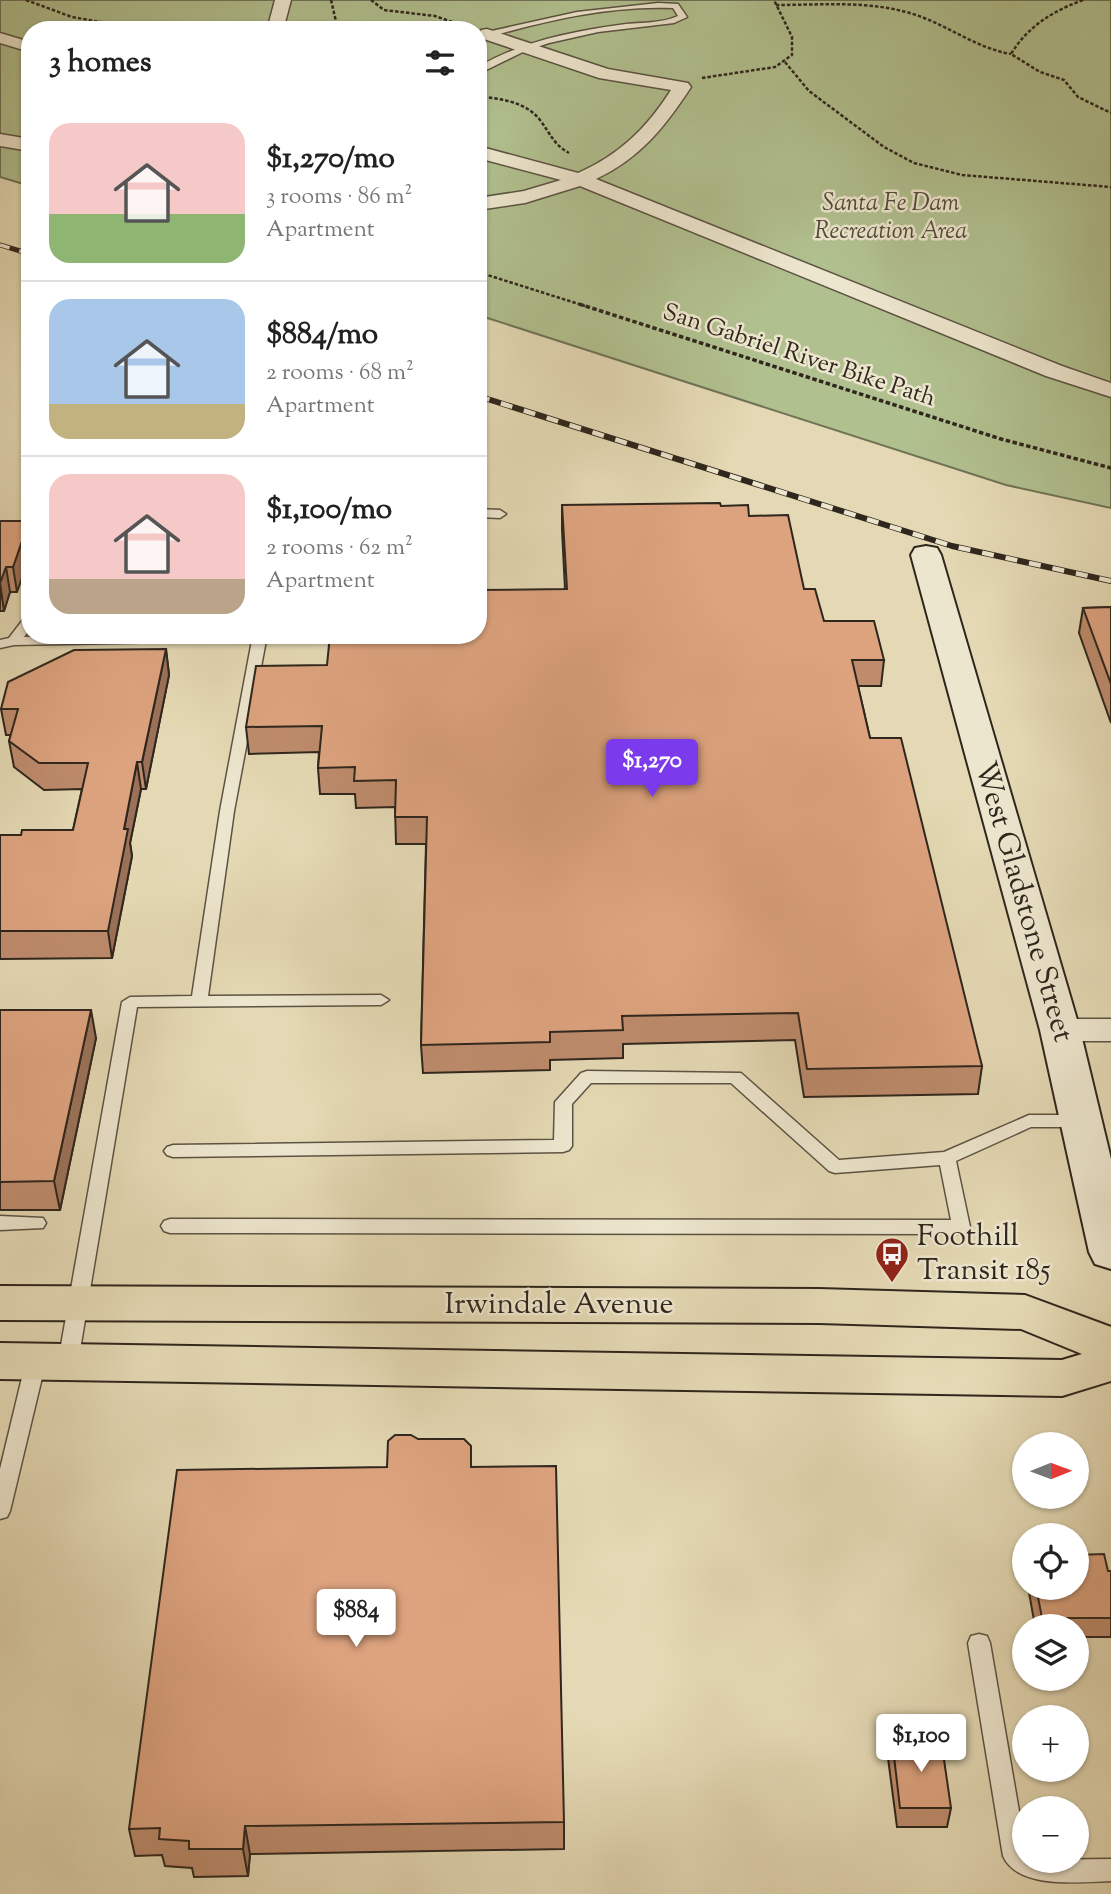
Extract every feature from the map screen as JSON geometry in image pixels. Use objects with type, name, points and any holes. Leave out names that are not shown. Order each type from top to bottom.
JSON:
[{"type":"main road","name":"Irwindale Avenue","points":[[0,1303],[805,1306],[1025,1312],[1111,1346]]},
{"type":"main road","points":[[34,1361],[1062,1378],[1111,1363]]},
{"type":"street","points":[[277,21],[283,0]]},
{"type":"street","points":[[487,36],[605,74],[684,83],[652,130],[631,150],[603,168],[507,202],[487,203]]},
{"type":"street","points":[[0,37],[21,44]]},
{"type":"street","points":[[0,140],[21,144]]},
{"type":"street","points":[[487,154],[578,179],[610,191],[1054,371],[1111,390]]},
{"type":"street","points":[[577,203],[610,191]]},
{"type":"street","points":[[487,216],[536,215]]},
{"type":"street","name":"West Gladstone Street","points":[[926,555],[1060,1030],[1111,1252]]},
{"type":"street","points":[[1060,1030],[1111,1030]]},
{"type":"lane","points":[[487,32],[551,18],[650,4],[675,6],[683,18],[600,29],[529,48],[487,67]]},
{"type":"lane","points":[[487,513],[500,514]]},
{"type":"lane","points":[[7,643],[21,629]]},
{"type":"lane","points":[[199,1002],[227,811],[258,644]]},
{"type":"lane","points":[[0,1511],[34,1361],[79,1303],[130,1002],[381,1000]]},
{"type":"lane","points":[[173,1151],[563,1146],[563,1102],[587,1077],[735,1077],[835,1167],[947,1158],[1029,1121],[1081,1121]]},
{"type":"lane","points":[[170,1226],[961,1227],[947,1158]]},
{"type":"lane","points":[[0,1223],[37,1223]]},
{"type":"lane","points":[[979,1643],[1014,1856],[1025,1866],[1040,1870],[1111,1870]]},
{"type":"path","points":[[26,0],[72,17],[95,21]]},
{"type":"path","points":[[331,0],[336,21]]},
{"type":"path","points":[[371,0],[375,6],[388,10],[450,21]]},
{"type":"path","points":[[684,83],[729,76],[785,62],[792,55],[792,37],[774,0]]},
{"type":"path","points":[[1011,54],[1020,37],[1064,7],[1083,0]]},
{"type":"path","points":[[776,5],[892,8],[919,16],[978,47],[1011,54],[1040,72],[1064,80],[1069,90],[1083,102],[1111,113]]},
{"type":"path","points":[[785,62],[804,91],[840,112],[875,141],[914,163],[981,178],[1111,187]]},
{"type":"path","points":[[487,97],[511,101],[526,108],[543,123],[547,136],[559,148],[603,168]]},
{"type":"path","name":"San Gabriel River Bike Path","points":[[487,275],[1001,439],[1111,468]]},
{"type":"green space","name":"Santa Fe Dam Recreation Area","points":[[0,0],[1111,0],[1111,508],[1006,485],[487,318],[487,21],[21,21],[21,183],[0,177]]},
{"type":"building","points":[[720,503],[721,506],[748,505],[749,516],[788,515],[804,589],[815,589],[824,621],[874,621],[884,660],[852,660],[870,738],[901,738],[982,1066],[807,1069],[798,1013],[622,1016],[623,1030],[550,1032],[550,1042],[421,1045],[427,817],[395,817],[396,780],[354,781],[355,767],[318,768],[322,726],[246,727],[256,666],[327,665],[329,644],[487,644],[487,590],[567,589],[562,505]]},
{"type":"building","points":[[0,521],[21,521],[21,544],[13,567],[6,567],[0,583]]},
{"type":"building","points":[[1111,607],[1111,684],[1083,608]]},
{"type":"building","points":[[166,649],[142,762],[137,762],[124,829],[128,829],[108,931],[0,931],[0,835],[21,835],[22,830],[73,830],[88,763],[39,763],[9,741],[18,709],[1,709],[8,682],[74,650]]},
{"type":"building","points":[[0,1010],[91,1010],[54,1181],[0,1182]]},
{"type":"building","points":[[395,1435],[411,1435],[418,1439],[464,1439],[471,1446],[471,1467],[556,1466],[564,1822],[245,1826],[243,1849],[189,1849],[189,1841],[159,1839],[160,1828],[129,1829],[177,1470],[387,1467],[388,1441]]},
{"type":"building","points":[[1104,1554],[1108,1571],[1111,1571],[1111,1618],[1089,1618],[1089,1614],[1041,1614],[1039,1600],[1089,1600],[1089,1555]]},
{"type":"building","points":[[892,1739],[941,1739],[951,1808],[900,1808]]},
{"type":"railway","points":[[0,245],[21,251]]},
{"type":"railway","points":[[487,399],[952,546],[1111,581]]},
{"type":"place","name":"Foothill Transit 185","points":[[892,1284]]}]
